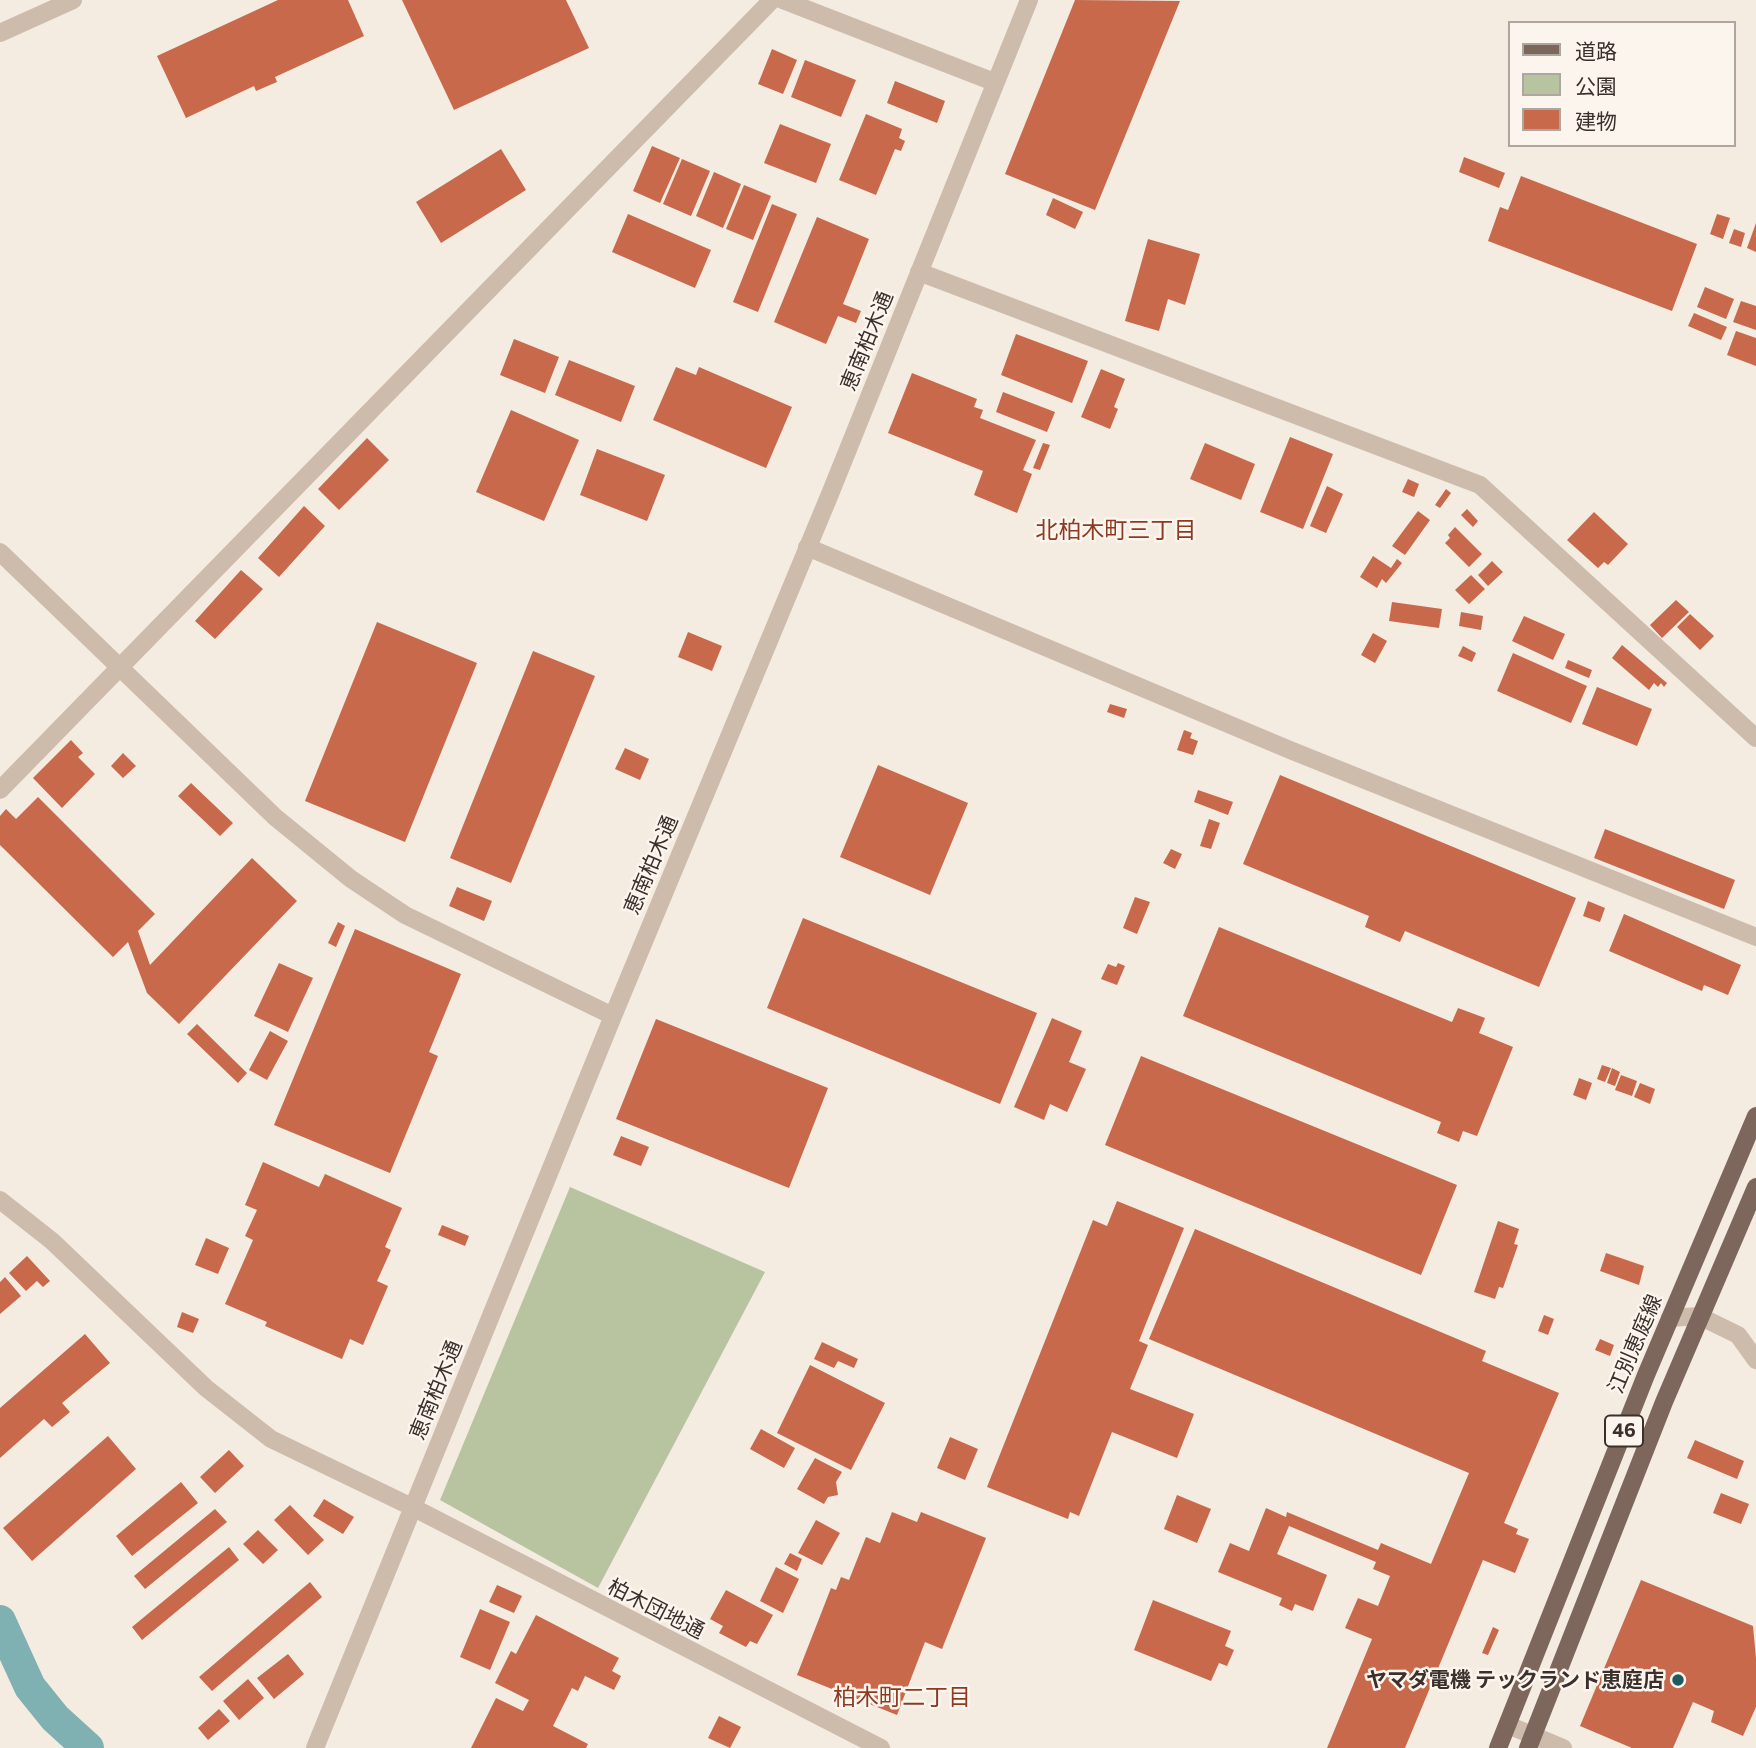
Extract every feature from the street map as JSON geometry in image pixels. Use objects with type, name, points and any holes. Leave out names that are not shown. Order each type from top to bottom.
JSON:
[{"type":"main road","name":"江別恵庭線","points":[[1499,1748],[1670,1318],[1756,1116]]},
{"type":"main road","name":"46","points":[[1530,1742],[1699,1317],[1756,1187]]},
{"type":"street","points":[[0,33],[73,0]]},
{"type":"street","points":[[0,790],[772,0]]},
{"type":"street","points":[[783,0],[994,82]]},
{"type":"street","name":"恵南柏木通","points":[[315,1748],[1029,0]]},
{"type":"street","points":[[919,272],[1480,485],[1756,738]]},
{"type":"street","points":[[807,547],[1290,750],[1756,937]]},
{"type":"street","points":[[0,552],[275,817],[351,879],[405,915],[613,1016]]},
{"type":"street","name":"柏木団地通","points":[[0,1200],[52,1241],[206,1388],[271,1439],[412,1507],[881,1748]]},
{"type":"street","points":[[1670,1318],[1699,1317],[1738,1335],[1756,1360]]},
{"type":"street","points":[[1508,1725],[1530,1742],[1563,1748]]},
{"type":"green space","points":[[570,1187],[765,1272],[598,1588],[440,1500]]},
{"type":"building","points":[[278,0],[348,0],[364,36],[275,77],[277,82],[256,91],[254,86],[186,118],[157,56]]},
{"type":"building","points":[[402,0],[566,0],[589,48],[454,110]]},
{"type":"building","points":[[1075,0],[1180,1],[1095,210],[1005,174]]},
{"type":"building","points":[[772,49],[797,60],[783,94],[758,84]]},
{"type":"building","points":[[805,60],[856,80],[841,117],[791,97]]},
{"type":"building","points":[[895,81],[945,101],[937,123],[887,103]]},
{"type":"building","points":[[866,114],[902,129],[899,138],[905,141],[901,151],[895,149],[876,195],[839,180]]},
{"type":"building","points":[[780,124],[831,144],[816,183],[764,163]]},
{"type":"building","points":[[652,146],[680,158],[660,203],[633,191]]},
{"type":"building","points":[[501,149],[526,190],[441,243],[416,202]]},
{"type":"building","points":[[1464,157],[1505,173],[1499,188],[1459,172]]},
{"type":"building","points":[[682,159],[710,171],[691,216],[663,204]]},
{"type":"building","points":[[714,172],[741,184],[723,228],[696,216]]},
{"type":"building","points":[[1521,176],[1697,244],[1672,311],[1488,241],[1500,207],[1508,210]]},
{"type":"building","points":[[744,185],[771,196],[753,240],[726,229]]},
{"type":"building","points":[[1053,198],[1083,212],[1075,229],[1046,215]]},
{"type":"building","points":[[772,204],[797,214],[758,312],[733,302]]},
{"type":"building","points":[[628,214],[711,250],[695,288],[612,252]]},
{"type":"building","points":[[1717,214],[1730,218],[1723,239],[1710,234]]},
{"type":"building","points":[[817,217],[869,239],[843,304],[861,311],[856,323],[838,316],[826,344],[774,322]]},
{"type":"building","points":[[1756,223],[1756,252],[1747,248]]},
{"type":"building","points":[[1734,229],[1745,233],[1741,247],[1729,243]]},
{"type":"building","points":[[1148,239],[1200,254],[1185,305],[1168,299],[1159,331],[1125,321]]},
{"type":"building","points":[[1705,287],[1734,299],[1726,319],[1697,307]]},
{"type":"building","points":[[1741,301],[1756,306],[1756,330],[1733,322]]},
{"type":"building","points":[[1694,313],[1727,327],[1721,340],[1688,326]]},
{"type":"building","points":[[1736,331],[1756,338],[1756,366],[1727,355]]},
{"type":"building","points":[[1016,334],[1088,361],[1072,403],[1001,375]]},
{"type":"building","points":[[514,339],[559,357],[545,393],[500,375]]},
{"type":"building","points":[[569,360],[635,386],[621,422],[555,395]]},
{"type":"building","points":[[676,367],[696,375],[699,367],[792,407],[766,468],[653,420]]},
{"type":"building","points":[[1101,369],[1125,379],[1114,407],[1118,409],[1110,429],[1081,417]]},
{"type":"building","points":[[912,373],[977,399],[974,407],[983,410],[980,418],[1036,440],[1023,470],[1032,474],[1017,513],[974,495],[983,471],[888,433]]},
{"type":"building","points":[[1003,392],[1055,412],[1047,432],[996,412]]},
{"type":"building","points":[[511,410],[579,440],[544,521],[476,492]]},
{"type":"building","points":[[1290,437],[1333,454],[1303,529],[1260,512]]},
{"type":"building","points":[[367,438],[389,460],[339,510],[318,489]]},
{"type":"building","points":[[1043,443],[1050,445],[1040,470],[1033,468]]},
{"type":"building","points":[[1205,443],[1255,464],[1241,500],[1190,479]]},
{"type":"building","points":[[597,449],[665,475],[647,521],[580,495]]},
{"type":"building","points":[[1408,479],[1419,484],[1414,497],[1402,492]]},
{"type":"building","points":[[1327,486],[1343,494],[1326,533],[1310,526]]},
{"type":"building","points":[[1446,489],[1451,493],[1440,508],[1435,505]]},
{"type":"building","points":[[304,506],[325,526],[279,577],[258,558]]},
{"type":"building","points":[[1467,509],[1478,521],[1473,527],[1461,515]]},
{"type":"building","points":[[1418,511],[1430,520],[1405,555],[1392,546]]},
{"type":"building","points":[[1594,512],[1628,544],[1608,565],[1604,562],[1598,568],[1567,540]]},
{"type":"building","points":[[1455,527],[1482,554],[1469,567],[1445,543]]},
{"type":"building","points":[[1373,556],[1391,568],[1397,559],[1402,563],[1386,583],[1382,579],[1377,588],[1360,577]]},
{"type":"building","points":[[1492,561],[1503,572],[1488,586],[1478,575]]},
{"type":"building","points":[[241,570],[263,589],[215,639],[195,621]]},
{"type":"building","points":[[1471,575],[1485,589],[1469,604],[1455,590]]},
{"type":"building","points":[[1676,600],[1689,612],[1662,638],[1650,625]]},
{"type":"building","points":[[1392,602],[1442,609],[1439,628],[1389,621]]},
{"type":"building","points":[[1461,612],[1483,616],[1481,630],[1459,626]]},
{"type":"building","points":[[1690,614],[1714,636],[1700,650],[1677,627]]},
{"type":"building","points":[[1524,616],[1565,634],[1553,660],[1512,641]]},
{"type":"building","points":[[377,622],[477,663],[405,842],[305,801]]},
{"type":"building","points":[[688,632],[722,646],[712,671],[678,657]]},
{"type":"building","points":[[1373,633],[1387,641],[1375,663],[1361,655]]},
{"type":"building","points":[[1622,645],[1667,683],[1664,687],[1661,683],[1658,687],[1654,683],[1649,690],[1612,658]]},
{"type":"building","points":[[1463,646],[1476,653],[1472,662],[1458,656]]},
{"type":"building","points":[[533,651],[595,676],[511,883],[450,858]]},
{"type":"building","points":[[1513,653],[1587,686],[1571,723],[1497,691]]},
{"type":"building","points":[[1568,660],[1592,670],[1589,678],[1565,668]]},
{"type":"building","points":[[1597,687],[1652,709],[1637,746],[1582,724]]},
{"type":"building","points":[[1110,704],[1127,709],[1124,718],[1107,712]]},
{"type":"building","points":[[1184,730],[1192,733],[1190,738],[1198,741],[1193,755],[1177,750]]},
{"type":"building","points":[[71,740],[83,753],[78,757],[95,774],[62,808],[33,778]]},
{"type":"building","points":[[625,748],[649,759],[640,780],[615,769]]},
{"type":"building","points":[[123,753],[136,766],[123,778],[111,766]]},
{"type":"building","points":[[878,765],[968,803],[930,895],[840,857]]},
{"type":"building","points":[[1280,775],[1576,898],[1539,987],[1405,931],[1400,942],[1365,927],[1369,916],[1243,864]]},
{"type":"building","points":[[191,783],[233,823],[220,836],[178,796]]},
{"type":"building","points":[[1198,790],[1233,802],[1228,815],[1194,802]]},
{"type":"building","points":[[38,797],[155,914],[138,931],[150,965],[252,858],[297,901],[179,1024],[147,993],[128,942],[113,957],[0,845],[0,816],[6,809],[16,819]]},
{"type":"building","points":[[1209,819],[1220,823],[1211,849],[1200,846]]},
{"type":"building","points":[[1605,829],[1735,880],[1724,909],[1594,858]]},
{"type":"building","points":[[1171,849],[1182,854],[1175,869],[1163,863]]},
{"type":"building","points":[[457,887],[492,901],[484,921],[449,906]]},
{"type":"building","points":[[1135,897],[1150,902],[1137,934],[1123,928]]},
{"type":"building","points":[[1588,901],[1605,908],[1600,922],[1583,916]]},
{"type":"building","points":[[1624,914],[1741,965],[1728,995],[1704,985],[1702,991],[1609,951]]},
{"type":"building","points":[[803,918],[1037,1013],[1000,1104],[767,1008]]},
{"type":"building","points":[[338,922],[345,926],[336,947],[328,943]]},
{"type":"building","points":[[1219,927],[1452,1022],[1458,1008],[1485,1018],[1479,1033],[1513,1047],[1477,1136],[1463,1131],[1459,1142],[1437,1133],[1441,1122],[1183,1016]]},
{"type":"building","points":[[355,929],[461,974],[429,1052],[438,1056],[390,1173],[274,1125]]},
{"type":"building","points":[[279,963],[313,978],[288,1032],[254,1016]]},
{"type":"building","points":[[1118,963],[1125,966],[1117,985],[1101,979],[1108,964],[1116,967]]},
{"type":"building","points":[[1052,1018],[1082,1031],[1069,1062],[1086,1069],[1067,1112],[1050,1104],[1044,1120],[1014,1107]]},
{"type":"building","points":[[656,1019],[828,1088],[789,1188],[616,1119]]},
{"type":"building","points":[[197,1024],[247,1073],[238,1083],[187,1034]]},
{"type":"building","points":[[270,1031],[288,1041],[267,1080],[249,1070]]},
{"type":"building","points":[[1141,1056],[1457,1185],[1421,1275],[1105,1145]]},
{"type":"building","points":[[1602,1065],[1611,1068],[1605,1082],[1597,1079]]},
{"type":"building","points":[[1612,1068],[1620,1072],[1615,1086],[1607,1083]]},
{"type":"building","points":[[1621,1075],[1637,1081],[1632,1096],[1615,1090]]},
{"type":"building","points":[[1579,1078],[1592,1083],[1586,1100],[1573,1095]]},
{"type":"building","points":[[1640,1083],[1655,1089],[1650,1104],[1634,1097]]},
{"type":"building","points":[[621,1136],[649,1147],[641,1166],[613,1155]]},
{"type":"building","points":[[263,1162],[319,1187],[325,1174],[402,1208],[385,1247],[391,1250],[377,1281],[388,1286],[363,1345],[350,1339],[342,1359],[265,1326],[267,1322],[225,1304],[253,1240],[245,1236],[257,1210],[245,1205]]},
{"type":"building","points":[[1117,1201],[1184,1228],[1139,1341],[1148,1345],[1130,1389],[1194,1414],[1177,1458],[1112,1432],[1079,1516],[1070,1512],[1068,1519],[987,1487],[1093,1220],[1107,1226]]},
{"type":"building","points":[[1498,1221],[1519,1229],[1514,1244],[1518,1245],[1503,1288],[1499,1287],[1495,1299],[1474,1292]]},
{"type":"building","points":[[442,1225],[469,1236],[465,1246],[438,1235]]},
{"type":"building","points":[[1195,1229],[1486,1351],[1482,1361],[1559,1393],[1504,1523],[1518,1529],[1516,1534],[1529,1539],[1515,1573],[1483,1560],[1405,1748],[1327,1748],[1372,1639],[1345,1628],[1358,1598],[1378,1606],[1390,1576],[1373,1569],[1376,1562],[1289,1526],[1277,1554],[1327,1575],[1313,1611],[1295,1604],[1292,1611],[1279,1605],[1282,1598],[1218,1572],[1230,1543],[1249,1551],[1266,1508],[1286,1517],[1287,1512],[1378,1550],[1381,1543],[1431,1564],[1469,1473],[1149,1339]]},
{"type":"building","points":[[206,1238],[229,1248],[218,1274],[195,1265]]},
{"type":"building","points":[[1606,1253],[1644,1266],[1639,1285],[1600,1271]]},
{"type":"building","points":[[27,1256],[50,1281],[43,1287],[37,1281],[26,1291],[9,1273]]},
{"type":"building","points":[[5,1277],[21,1296],[0,1314],[0,1282]]},
{"type":"building","points":[[182,1312],[199,1319],[193,1333],[177,1327]]},
{"type":"building","points":[[1544,1315],[1554,1319],[1548,1335],[1538,1331]]},
{"type":"building","points":[[85,1334],[110,1363],[62,1403],[70,1412],[52,1427],[44,1419],[0,1458],[0,1408]]},
{"type":"building","points":[[1600,1339],[1614,1345],[1610,1356],[1595,1350]]},
{"type":"building","points":[[822,1342],[858,1359],[854,1368],[838,1361],[834,1368],[814,1359]]},
{"type":"building","points":[[810,1365],[885,1403],[851,1470],[777,1433]]},
{"type":"building","points":[[761,1429],[795,1448],[784,1468],[750,1449]]},
{"type":"building","points":[[108,1436],[136,1469],[32,1561],[3,1528]]},
{"type":"building","points":[[950,1437],[978,1449],[965,1480],[937,1468]]},
{"type":"building","points":[[1695,1440],[1744,1461],[1737,1479],[1687,1458]]},
{"type":"building","points":[[229,1450],[244,1466],[215,1493],[200,1477]]},
{"type":"building","points":[[815,1458],[842,1472],[836,1482],[838,1495],[828,1497],[824,1504],[797,1489]]},
{"type":"building","points":[[181,1482],[198,1503],[132,1556],[116,1536]]},
{"type":"building","points":[[1721,1493],[1749,1504],[1741,1524],[1713,1513]]},
{"type":"building","points":[[1177,1495],[1211,1509],[1197,1543],[1164,1529]]},
{"type":"building","points":[[324,1499],[354,1517],[343,1534],[313,1516]]},
{"type":"building","points":[[290,1505],[324,1540],[308,1555],[274,1520]]},
{"type":"building","points":[[215,1509],[227,1522],[145,1589],[134,1576]]},
{"type":"building","points":[[892,1512],[917,1522],[921,1512],[986,1538],[942,1649],[925,1642],[897,1715],[797,1675],[831,1588],[836,1590],[841,1577],[849,1580],[866,1537],[880,1543]]},
{"type":"building","points":[[816,1520],[840,1533],[822,1565],[798,1553]]},
{"type":"building","points":[[258,1530],[278,1550],[263,1564],[243,1544]]},
{"type":"building","points":[[229,1547],[239,1560],[142,1640],[132,1627]]},
{"type":"building","points":[[790,1553],[802,1559],[797,1571],[784,1564]]},
{"type":"building","points":[[776,1567],[799,1579],[783,1613],[760,1601]]},
{"type":"building","name":"ヤマダ電機 テックランド恵庭店","points":[[1641,1580],[1753,1626],[1756,1707],[1743,1736],[1711,1722],[1714,1711],[1693,1702],[1673,1748],[1632,1748],[1580,1726]]},
{"type":"building","points":[[310,1582],[322,1597],[212,1691],[199,1677]]},
{"type":"building","points":[[497,1585],[522,1596],[514,1613],[489,1602]]},
{"type":"building","points":[[726,1590],[773,1615],[757,1644],[750,1641],[746,1647],[719,1633],[723,1626],[710,1619]]},
{"type":"building","points":[[1153,1600],[1231,1631],[1225,1646],[1234,1650],[1227,1666],[1219,1663],[1211,1681],[1134,1650]]},
{"type":"building","points":[[480,1609],[510,1622],[490,1670],[460,1657]]},
{"type":"building","points":[[536,1615],[619,1658],[612,1671],[621,1676],[614,1690],[585,1676],[578,1691],[572,1688],[553,1726],[588,1744],[586,1748],[471,1748],[496,1698],[523,1711],[529,1700],[495,1683],[511,1651],[516,1654]]},
{"type":"building","points":[[1493,1627],[1499,1630],[1488,1655],[1482,1653]]},
{"type":"building","points":[[288,1654],[304,1674],[274,1699],[257,1678]]},
{"type":"building","points":[[248,1679],[264,1698],[239,1720],[223,1701]]},
{"type":"building","points":[[219,1709],[230,1721],[208,1740],[198,1728]]},
{"type":"building","points":[[719,1716],[741,1727],[730,1748],[708,1738]]},
{"type":"waterway","points":[[0,1621],[30,1687],[55,1718],[88,1748]]},
{"type":"place","name":"ヤマダ電機 テックランド恵庭店","points":[[1678,1680]]},
{"type":"district","name":"北柏木町三丁目","points":[[1116,530]]},
{"type":"district","name":"柏木町二丁目","points":[[902,1697]]}]
